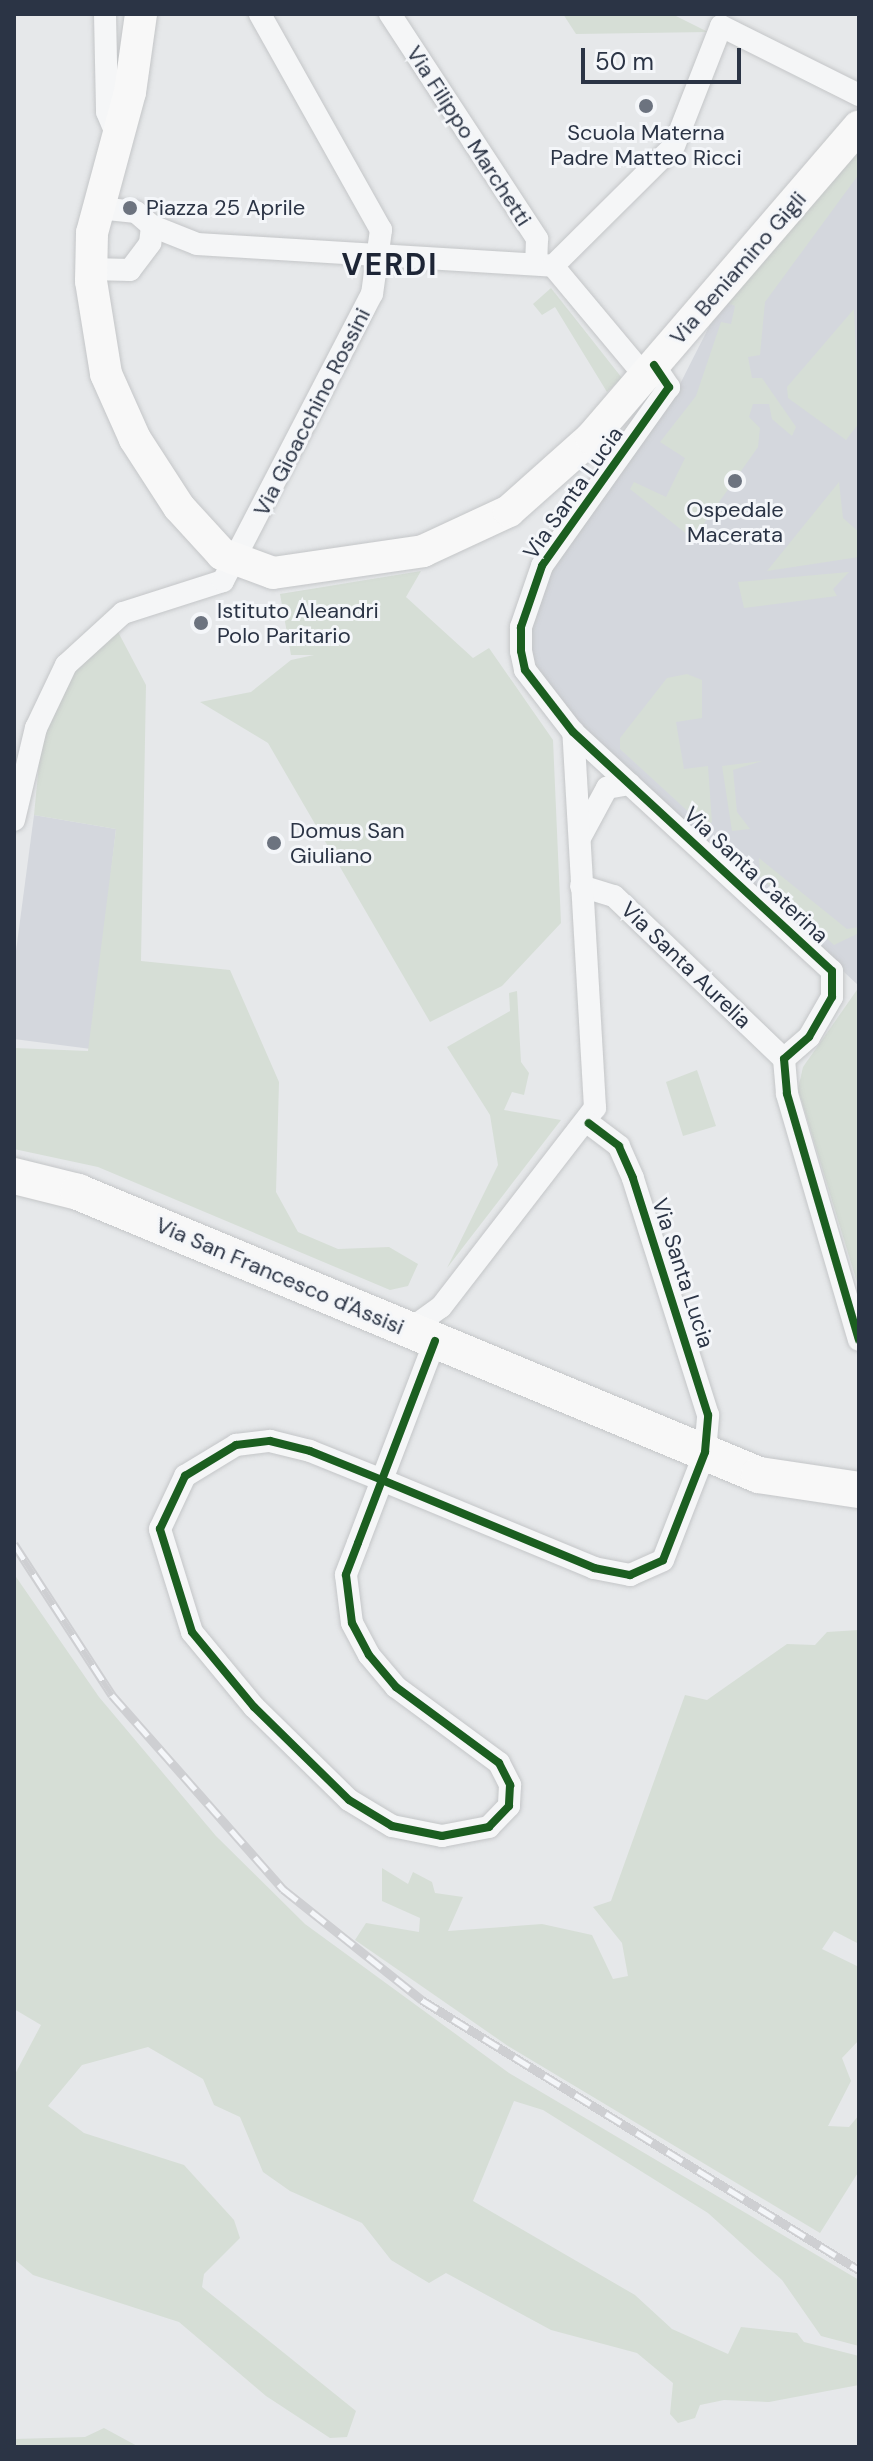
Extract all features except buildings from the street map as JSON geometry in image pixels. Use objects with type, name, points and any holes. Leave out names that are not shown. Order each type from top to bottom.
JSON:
[{"type":"main road","points":[[90,269],[98,208],[117,136],[141,14]]},
{"type":"main road","name":"Via Beniamino Gigli","points":[[90,269],[96,323],[117,403],[152,469],[208,542],[235,562],[292,575],[461,538],[559,471],[859,126]]},
{"type":"main road","name":"Via San Francesco d'Assisi","points":[[23,1177],[422,1335],[705,1452],[854,1485]]},
{"type":"street","points":[[105,14],[107,112],[117,136]]},
{"type":"street","name":"Via Gioacchino Rossini","points":[[235,562],[372,294],[381,230],[260,14]]},
{"type":"street","name":"Via Filippo Marchetti","points":[[390,14],[537,239],[545,264]]},
{"type":"street","points":[[98,208],[127,208],[152,226],[197,244],[379,260],[545,264],[608,219],[674,146],[721,26],[859,95]]},
{"type":"street","points":[[90,269],[130,270],[142,263],[152,226]]},
{"type":"street","points":[[545,264],[649,370]]},
{"type":"street","name":"Via Santa Lucia","points":[[573,732],[525,670],[521,627],[557,543],[669,387],[649,370]]},
{"type":"street","points":[[14,820],[36,728],[83,643],[123,613],[216,585],[235,562]]},
{"type":"street","points":[[573,732],[581,886],[598,1091],[589,1123],[441,1307],[422,1335],[382,1480],[346,1575],[352,1623],[396,1687],[499,1763],[510,1785],[509,1806],[469,1835],[392,1826],[340,1792],[217,1664],[172,1586],[160,1529],[166,1504],[210,1456],[270,1441],[382,1480],[594,1568],[630,1575],[663,1560],[705,1452]]},
{"type":"street","name":"Via Santa Caterina","points":[[573,732],[832,971],[832,997],[809,1037],[784,1059]]},
{"type":"street","points":[[580,840],[607,788],[630,784]]},
{"type":"street","name":"Via Santa Aurelia","points":[[581,886],[614,896],[784,1059]]},
{"type":"street","points":[[784,1059],[787,1094],[859,1340]]},
{"type":"street","name":"Via Santa Lucia","points":[[589,1123],[619,1146],[633,1178],[703,1393],[705,1452]]},
{"type":"shaded area","points":[[563,14],[672,14],[708,32],[576,34]]},
{"type":"shaded area","name":"Ospedale Macerata","points":[[859,135],[859,986],[561,708],[537,675],[528,628],[544,575],[678,388],[722,301]]},
{"type":"shaded area","points":[[859,143],[859,174],[765,302],[760,355],[748,357],[752,378],[762,378],[796,427],[792,436],[772,419],[769,404],[753,404],[749,417],[760,428],[758,447],[693,539],[630,489],[634,482],[666,497],[685,458],[660,442],[696,396],[721,322],[731,324],[735,306],[726,302]]},
{"type":"shaded area","points":[[551,288],[622,378],[607,392],[555,307],[542,315],[533,304]]},
{"type":"shaded area","points":[[854,309],[859,423],[846,440],[788,398],[787,387]]},
{"type":"shaded area","points":[[839,482],[843,518],[859,532],[859,557],[767,571]]},
{"type":"shaded area","points":[[421,571],[406,597],[473,658],[489,648],[553,740],[561,923],[502,986],[430,1022],[268,743],[200,702],[251,692],[291,660],[314,655],[291,655],[280,594]]},
{"type":"shaded area","points":[[849,572],[833,589],[837,596],[744,608],[738,582]]},
{"type":"shaded area","points":[[116,628],[146,685],[141,961],[230,970],[279,1082],[276,1192],[298,1232],[338,1249],[389,1247],[418,1264],[408,1286],[390,1290],[98,1167],[14,1149],[14,1048],[88,1051],[116,829],[34,815],[41,743],[70,675]]},
{"type":"shaded area","points":[[687,674],[702,680],[702,718],[676,722],[684,769],[708,766],[712,822],[705,827],[620,749],[620,738],[667,678]]},
{"type":"shaded area","points":[[762,761],[733,770],[737,812],[750,829],[732,831],[722,766]]},
{"type":"shaded area","points":[[34,815],[116,829],[91,1049],[14,1039],[14,966]]},
{"type":"shaded area","points":[[759,858],[847,929],[859,927],[859,933],[834,945],[760,877]]},
{"type":"shaded area","points":[[859,987],[859,1289],[798,1089],[803,1067]]},
{"type":"shaded area","points":[[517,991],[521,1062],[529,1073],[524,1095],[512,1092],[504,1110],[561,1120],[447,1268],[498,1165],[490,1115],[447,1047],[510,1011],[509,993]]},
{"type":"shaded area","points":[[697,1070],[716,1126],[683,1136],[666,1082]]},
{"type":"shaded area","points":[[14,1574],[99,1697],[216,1836],[305,1924],[509,2073],[859,2280],[859,2346],[821,2336],[782,2280],[708,2213],[543,2110],[514,2101],[473,2201],[635,2295],[672,2329],[728,2354],[741,2327],[797,2333],[804,2342],[859,2356],[859,2385],[769,2402],[724,2400],[700,2405],[695,2418],[678,2423],[670,2414],[673,2383],[637,2353],[551,2330],[446,2273],[429,2283],[391,2260],[362,2223],[290,2191],[263,2172],[240,2117],[214,2105],[203,2079],[148,2047],[82,2065],[48,2106],[84,2133],[184,2165],[234,2220],[240,2238],[204,2274],[202,2287],[356,2411],[347,2437],[330,2438],[266,2396],[179,2322],[33,2275],[14,2259],[14,2076],[41,2025],[14,2009]]},
{"type":"shaded area","points":[[859,1630],[859,1944],[834,1931],[822,1949],[859,1967],[859,2040],[842,2058],[851,2081],[828,2126],[849,2127],[859,2115],[859,2171],[820,2233],[508,2046],[355,1940],[366,1923],[419,1932],[420,1918],[382,1901],[382,1868],[408,1884],[413,1872],[432,1882],[435,1893],[463,1897],[448,1931],[542,1924],[592,1935],[613,1979],[628,1976],[622,1943],[593,1907],[611,1901],[685,1695],[707,1700],[787,1644],[815,1645],[827,1632]]},
{"type":"shaded area","points":[[104,2428],[139,2447],[14,2447],[14,2439],[85,2437]]},
{"type":"railway","points":[[14,1544],[112,1695],[283,1889],[422,2000],[859,2270]]},
{"type":"cycle path","points":[[654,365],[669,387],[542,566],[521,627],[521,651],[525,670],[573,732],[832,971],[832,997],[809,1037],[784,1059],[787,1094],[859,1340]]},
{"type":"cycle path","points":[[435,1341],[382,1480],[358,1543],[346,1575],[352,1623],[369,1655],[396,1687],[499,1763],[510,1785],[509,1806],[489,1827],[442,1836],[392,1826],[349,1800],[254,1707],[192,1632],[160,1529],[185,1476],[236,1445],[270,1441],[310,1451],[382,1480],[594,1568],[630,1575],[663,1560],[705,1452],[708,1415],[633,1178],[619,1146],[589,1123]]},
{"type":"place","name":"Scuola Materna Padre Matteo Ricci","points":[[646,106]]},
{"type":"place","name":"Piazza 25 Aprile","points":[[130,208]]},
{"type":"place","name":"Ospedale Macerata","points":[[735,481]]},
{"type":"place","name":"Istituto Aleandri Polo Paritario","points":[[201,623]]},
{"type":"place","name":"Domus San Giuliano","points":[[274,843]]},
{"type":"district","name":"VERDI","points":[[390,265]]}]
